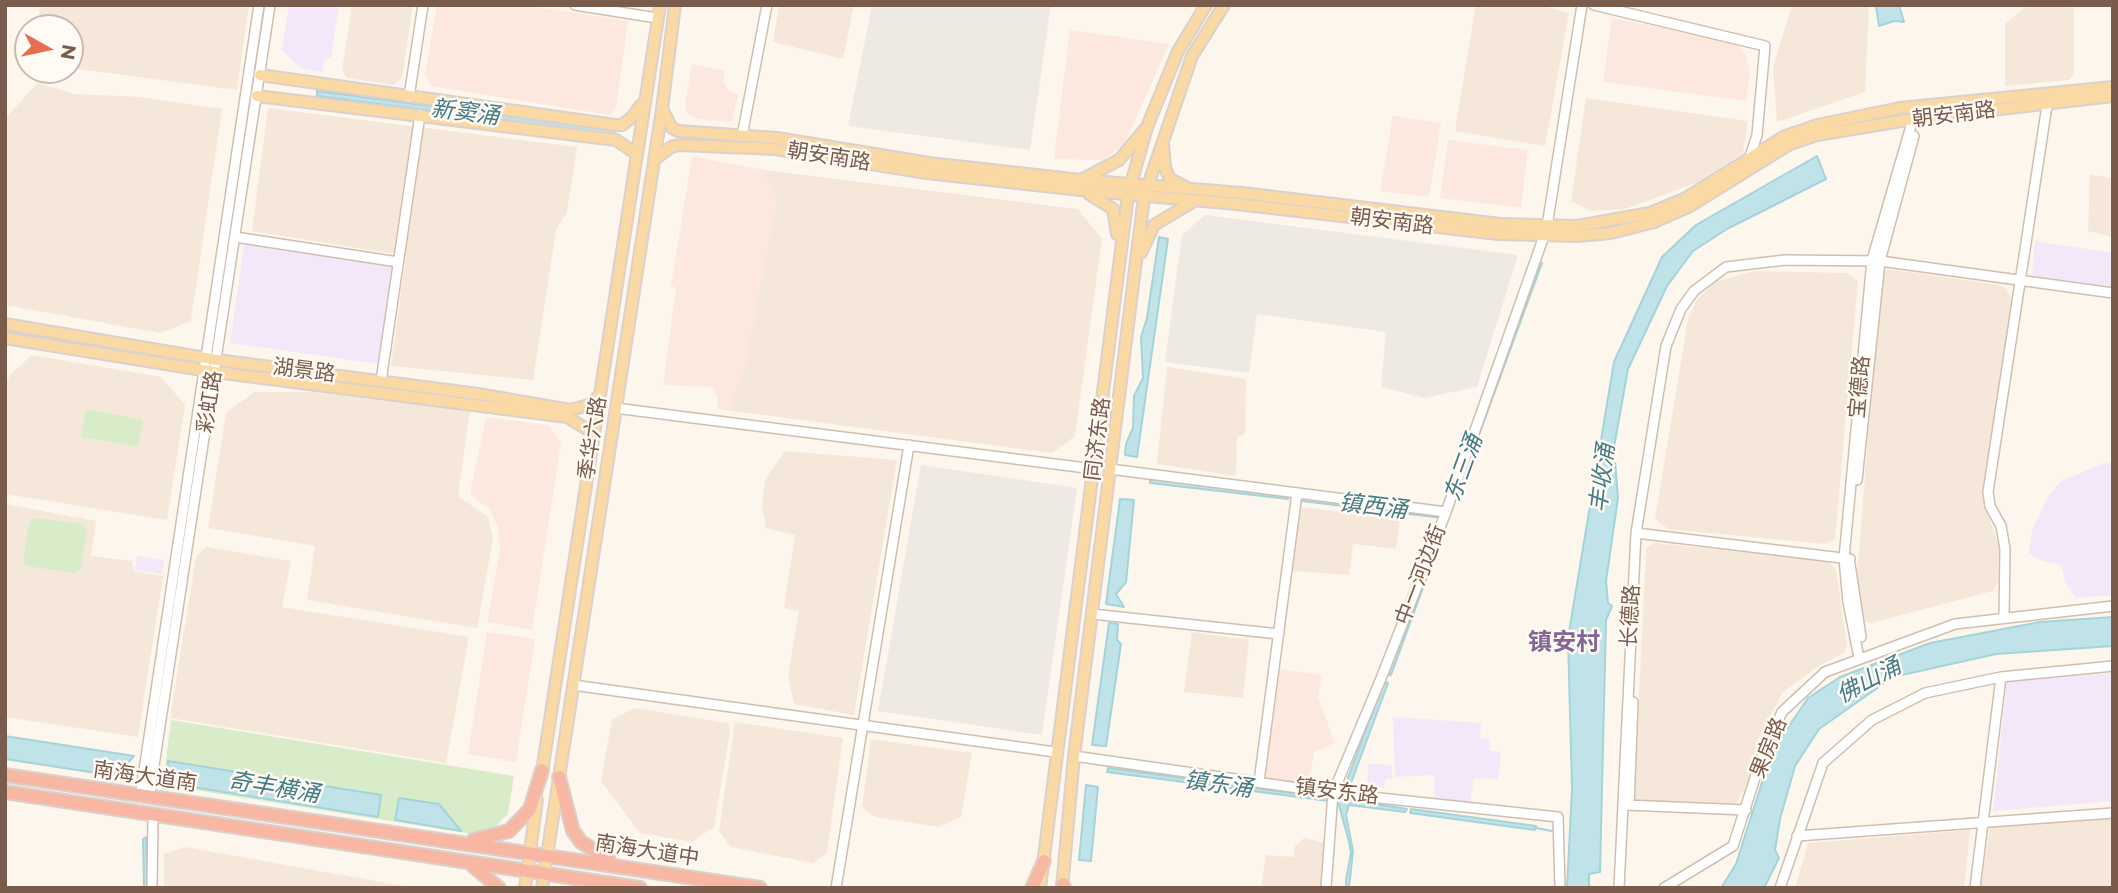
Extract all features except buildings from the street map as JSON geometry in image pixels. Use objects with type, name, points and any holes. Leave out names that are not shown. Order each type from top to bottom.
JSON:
[{"type":"highway","points":[[457,841],[486,839],[509,831],[530,809],[542,770]]},
{"type":"highway","name":"南海大道南","points":[[5,775],[145,798],[529,852]]},
{"type":"highway","points":[[559,777],[573,831],[580,842],[622,866]]},
{"type":"highway","name":"南海大道南","points":[[5,792],[153,817],[526,872]]},
{"type":"highway","name":"南海大道中","points":[[529,852],[622,866],[706,884],[760,888]]},
{"type":"highway","points":[[1032,888],[1044,861]]},
{"type":"highway","points":[[463,862],[480,870],[499,888]]},
{"type":"highway","name":"南海大道中","points":[[526,872],[640,888]]},
{"type":"highway","points":[[592,888],[618,884]]},
{"type":"main road","name":"季华六路","points":[[525,888],[635,153],[660,5]]},
{"type":"main road","name":"季华六路","points":[[542,888],[662,109],[675,5]]},
{"type":"main road","name":"同济东路","points":[[1040,888],[1055,752],[1129,190],[1147,127],[1178,51],[1206,5]]},
{"type":"main road","name":"同济东路","points":[[1063,887],[1074,756],[1145,191],[1192,56],[1223,5]]},
{"type":"main road","points":[[260,75],[615,125],[622,125],[632,118],[643,102]]},
{"type":"main road","points":[[322,84],[312,89],[311,94],[323,103]]},
{"type":"main road","name":"朝安南路","points":[[654,160],[671,147],[679,145],[776,149],[927,173],[1500,223],[1546,231],[1611,233],[1654,222],[1700,201],[1790,144],[1817,135],[2113,87]]},
{"type":"main road","points":[[250,95],[611,140],[619,139],[623,134],[622,129],[615,125]]},
{"type":"main road","name":"朝安南路","points":[[1546,231],[1610,223],[1650,213],[1686,198],[1785,136],[1817,125],[1900,108],[2113,96]]},
{"type":"main road","name":"朝安南路","points":[[662,109],[672,128],[678,131],[742,136],[1081,185]]},
{"type":"main road","points":[[1119,253],[1113,209],[1081,185],[1119,160],[1147,127]]},
{"type":"main road","points":[[1134,272],[1154,225],[1195,196],[1170,178],[1164,168],[1163,135]]},
{"type":"main road","points":[[611,140],[635,153]]},
{"type":"main road","name":"湖景路","points":[[5,324],[211,365],[381,382],[570,410],[589,405],[599,396]]},
{"type":"main road","name":"湖景路","points":[[5,338],[567,417],[593,433]]},
{"type":"street","name":"彩虹路","points":[[211,365],[235,237],[259,5]]},
{"type":"street","name":"彩虹路","points":[[145,798],[250,95],[260,75],[271,5]]},
{"type":"street","points":[[409,97],[423,5]]},
{"type":"street","points":[[575,5],[657,18]]},
{"type":"street","points":[[742,136],[767,5]]},
{"type":"street","name":"中一河边街","points":[[1326,888],[1333,793],[1446,512],[1546,231],[1582,5]]},
{"type":"street","points":[[1594,5],[1765,46],[1757,135],[1749,160]]},
{"type":"street","points":[[2006,617],[2005,549],[2001,526],[1990,506],[1988,492],[2048,98]]},
{"type":"street","points":[[381,382],[420,115]]},
{"type":"street","name":"宝德路","points":[[1861,657],[1847,556],[1876,260],[1916,119]]},
{"type":"street","points":[[235,237],[398,262]]},
{"type":"street","name":"长德路","points":[[1619,888],[1626,805],[1638,532],[1666,346],[1681,309],[1694,291],[1726,267],[1785,260],[1876,260],[2113,293]]},
{"type":"street","points":[[615,408],[1094,469]]},
{"type":"street","points":[[836,888],[909,445]]},
{"type":"street","points":[[1110,468],[1446,512]]},
{"type":"street","points":[[1259,782],[1297,493]]},
{"type":"street","points":[[1638,532],[1847,556]]},
{"type":"street","name":"果房路","points":[[1664,888],[1732,846],[1764,750],[1782,712],[1825,672],[1955,624],[2113,606]]},
{"type":"street","points":[[1092,614],[1279,634]]},
{"type":"street","points":[[1780,888],[1823,763],[1872,720],[1925,693],[2001,677],[2113,666]]},
{"type":"street","points":[[1975,888],[2001,677]]},
{"type":"street","points":[[573,685],[1055,752]]},
{"type":"street","name":"镇安东路","points":[[1074,756],[1333,793],[1558,817],[1560,888]]},
{"type":"street","points":[[1626,805],[1746,810]]},
{"type":"street","points":[[1797,836],[2113,813]]},
{"type":"street","points":[[152,888],[153,817]]},
{"type":"shaded area","points":[[40,5],[249,5],[237,90],[84,70],[84,14],[39,14]]},
{"type":"shaded area","points":[[289,5],[339,5],[331,57],[324,62],[322,72],[300,68],[282,50]]},
{"type":"shaded area","points":[[352,5],[413,5],[402,78],[393,85],[347,78],[342,70]]},
{"type":"shaded area","points":[[437,5],[521,5],[628,21],[616,108],[609,115],[432,86],[425,75]]},
{"type":"shaded area","points":[[779,5],[854,5],[843,59],[773,42]]},
{"type":"shaded area","points":[[872,5],[1051,5],[1030,150],[848,126]]},
{"type":"shaded area","points":[[1476,5],[1540,5],[1569,13],[1545,146],[1455,131]]},
{"type":"shaded area","points":[[1792,5],[1869,5],[1865,92],[1777,122],[1773,68]]},
{"type":"shaded area","points":[[2023,5],[2074,5],[2074,74],[2069,80],[2005,86],[2005,24],[2023,9]]},
{"type":"shaded area","points":[[1612,18],[1736,42],[1745,54],[1750,74],[1746,101],[1603,82]]},
{"type":"shaded area","points":[[1070,30],[1169,44],[1125,143],[1104,160],[1054,159]]},
{"type":"shaded area","points":[[692,64],[725,71],[723,80],[728,91],[738,95],[732,122],[697,119],[687,114],[685,103]]},
{"type":"shaded area","points":[[36,84],[75,94],[141,97],[222,109],[191,321],[160,333],[5,305],[5,119]]},
{"type":"shaded area","points":[[1586,98],[1748,121],[1743,153],[1698,182],[1625,209],[1591,211],[1571,201]]},
{"type":"shaded area","points":[[268,108],[577,147],[567,212],[556,230],[533,380],[391,366],[406,256],[252,231]]},
{"type":"shaded area","points":[[1393,116],[1441,123],[1429,197],[1380,191]]},
{"type":"shaded area","points":[[1448,140],[1528,150],[1521,208],[1440,198]]},
{"type":"shaded area","points":[[692,156],[764,170],[777,202],[745,367],[729,410],[718,409],[717,395],[711,387],[663,385],[676,288],[671,286]]},
{"type":"shaded area","points":[[764,170],[1078,209],[1102,239],[1075,436],[1052,453],[718,409],[717,395],[711,387],[744,190]]},
{"type":"shaded area","points":[[2090,174],[2113,179],[2113,237],[2088,231]]},
{"type":"shaded area","points":[[1205,215],[1518,255],[1477,387],[1424,398],[1381,387],[1386,332],[1257,314],[1249,373],[1165,362],[1182,235]]},
{"type":"shaded area","points":[[2035,241],[2113,253],[2113,288],[2037,278],[2032,273]]},
{"type":"shaded area","points":[[244,245],[393,266],[379,364],[230,343]]},
{"type":"shaded area","points":[[1888,269],[1999,285],[2007,289],[2012,301],[1984,492],[1986,509],[1999,547],[1998,582],[1993,591],[1871,623],[1864,621],[1861,613],[1857,576],[1880,287],[1883,274]]},
{"type":"shaded area","points":[[1755,271],[1847,273],[1858,281],[1835,539],[1825,544],[1668,529],[1655,519],[1688,319],[1697,300],[1716,281]]},
{"type":"shaded area","points":[[32,355],[161,377],[185,405],[167,520],[5,494],[5,384],[11,374]]},
{"type":"shaded area","points":[[1167,367],[1246,379],[1245,434],[1237,437],[1236,476],[1157,464]]},
{"type":"shaded area","points":[[254,392],[313,392],[470,411],[458,496],[488,517],[493,539],[477,628],[307,600],[315,546],[208,528],[226,413]]},
{"type":"shaded area","points":[[486,417],[549,425],[561,443],[532,630],[487,622],[500,550],[498,527],[490,510],[470,494]]},
{"type":"shaded area","points":[[785,451],[897,460],[854,715],[794,704],[788,677],[799,611],[784,608],[795,535],[766,528],[762,507],[765,480]]},
{"type":"shaded area","points":[[2105,463],[2113,464],[2113,595],[2076,598],[2066,584],[2061,565],[2040,560],[2029,553],[2032,530],[2049,495],[2061,481]]},
{"type":"shaded area","points":[[921,465],[1077,488],[1042,735],[878,711]]},
{"type":"shaded area","points":[[5,504],[96,521],[91,556],[132,561],[134,571],[163,576],[138,737],[5,717]]},
{"type":"shaded area","points":[[1301,507],[1400,519],[1396,549],[1353,544],[1349,575],[1292,571]]},
{"type":"shaded area","points":[[1654,543],[1828,561],[1836,570],[1847,646],[1844,653],[1820,665],[1782,693],[1758,740],[1747,786],[1735,804],[1719,807],[1634,801],[1646,549]]},
{"type":"shaded area","points":[[206,547],[291,561],[282,607],[469,637],[446,763],[170,718],[196,557]]},
{"type":"shaded area","points":[[137,556],[164,560],[162,574],[135,570]]},
{"type":"shaded area","points":[[487,632],[535,639],[516,762],[468,754]]},
{"type":"shaded area","points":[[1192,632],[1249,640],[1243,698],[1184,692]]},
{"type":"shaded area","points":[[1280,669],[1322,675],[1318,697],[1335,743],[1314,752],[1309,786],[1265,778]]},
{"type":"shaded area","points":[[2113,673],[2113,801],[1993,811],[2007,681]]},
{"type":"shaded area","points":[[636,708],[728,723],[730,732],[714,827],[692,842],[640,833],[601,781],[612,719]]},
{"type":"shaded area","points":[[1393,717],[1481,723],[1480,738],[1489,739],[1490,750],[1501,752],[1498,779],[1474,778],[1470,804],[1435,800],[1434,775],[1395,777]]},
{"type":"shaded area","points":[[735,722],[843,738],[827,853],[813,863],[731,847],[719,831]]},
{"type":"shaded area","points":[[871,739],[972,753],[961,817],[939,827],[875,817],[862,808]]},
{"type":"shaded area","points":[[1368,764],[1392,765],[1392,779],[1385,779],[1384,788],[1367,788]]},
{"type":"shaded area","points":[[2113,818],[2113,888],[1981,888],[1990,827]]},
{"type":"shaded area","points":[[1970,830],[1964,888],[1795,888],[1808,843]]},
{"type":"shaded area","points":[[1304,838],[1326,843],[1320,888],[1261,888],[1266,855],[1293,857],[1295,846]]},
{"type":"shaded area","points":[[185,847],[415,888],[164,888],[164,854]]},
{"type":"green space","points":[[86,409],[143,420],[138,447],[81,437]]},
{"type":"green space","points":[[35,518],[83,524],[87,531],[81,568],[73,573],[27,566],[23,562],[29,522]]},
{"type":"green space","points":[[171,720],[514,776],[508,814],[496,826],[473,834],[163,785]]},
{"type":"water","points":[[1899,5],[1904,22],[1894,21],[1879,26],[1876,6]]},
{"type":"water","name":"新窦涌","points":[[317,91],[614,130],[614,135],[317,96]]},
{"type":"water","name":"丰收涌","points":[[1817,156],[1826,179],[1727,229],[1693,251],[1667,286],[1628,369],[1614,447],[1618,498],[1606,581],[1608,603],[1612,606],[1606,620],[1600,872],[1589,874],[1589,886],[1594,888],[1567,888],[1572,789],[1568,638],[1614,362],[1662,257],[1696,225]]},
{"type":"water","points":[[1159,237],[1168,239],[1137,457],[1125,455],[1126,444],[1133,428],[1134,396],[1143,378],[1141,337],[1147,318]]},
{"type":"water","name":"东三涌","points":[[1538,261],[1542,263],[1391,675],[1387,674]]},
{"type":"water","points":[[1150,478],[1289,494],[1288,499],[1150,483]]},
{"type":"water","name":"镇西涌","points":[[1303,496],[1444,514],[1442,518],[1302,501]]},
{"type":"water","points":[[1120,499],[1134,500],[1126,582],[1116,594],[1124,607],[1106,604]]},
{"type":"water","name":"佛山涌","points":[[2113,617],[2113,646],[1996,654],[1893,677],[1819,729],[1795,766],[1780,819],[1775,850],[1779,858],[1764,888],[1721,888],[1736,864],[1772,751],[1808,698],[1840,677],[1930,643],[2040,622]]},
{"type":"water","points":[[1109,623],[1118,624],[1117,640],[1121,644],[1106,746],[1092,745]]},
{"type":"water","points":[[1384,682],[1388,683],[1348,791],[1343,791]]},
{"type":"water","points":[[5,736],[134,756],[116,776],[5,759]]},
{"type":"water","name":"奇丰横涌","points":[[168,761],[381,795],[378,817],[174,784],[168,777]]},
{"type":"water","points":[[1108,768],[1329,798],[1329,801],[1107,772]]},
{"type":"water","points":[[1086,785],[1098,787],[1091,861],[1079,860]]},
{"type":"water","points":[[399,798],[439,804],[461,831],[395,820]]},
{"type":"water","points":[[1340,798],[1407,809],[1405,812],[1349,805],[1346,815],[1353,851],[1349,888],[1346,888],[1346,880],[1351,853],[1349,842],[1339,805],[1333,801]]},
{"type":"water","points":[[1411,809],[1536,826],[1535,830],[1410,813]]},
{"type":"water","points":[[146,837],[148,888],[144,888],[143,839]]},
{"type":"waterway","name":"镇东涌","points":[[1536,828],[1552,831]]},
{"type":"district","name":"镇安村","points":[[1564,643]]}]
